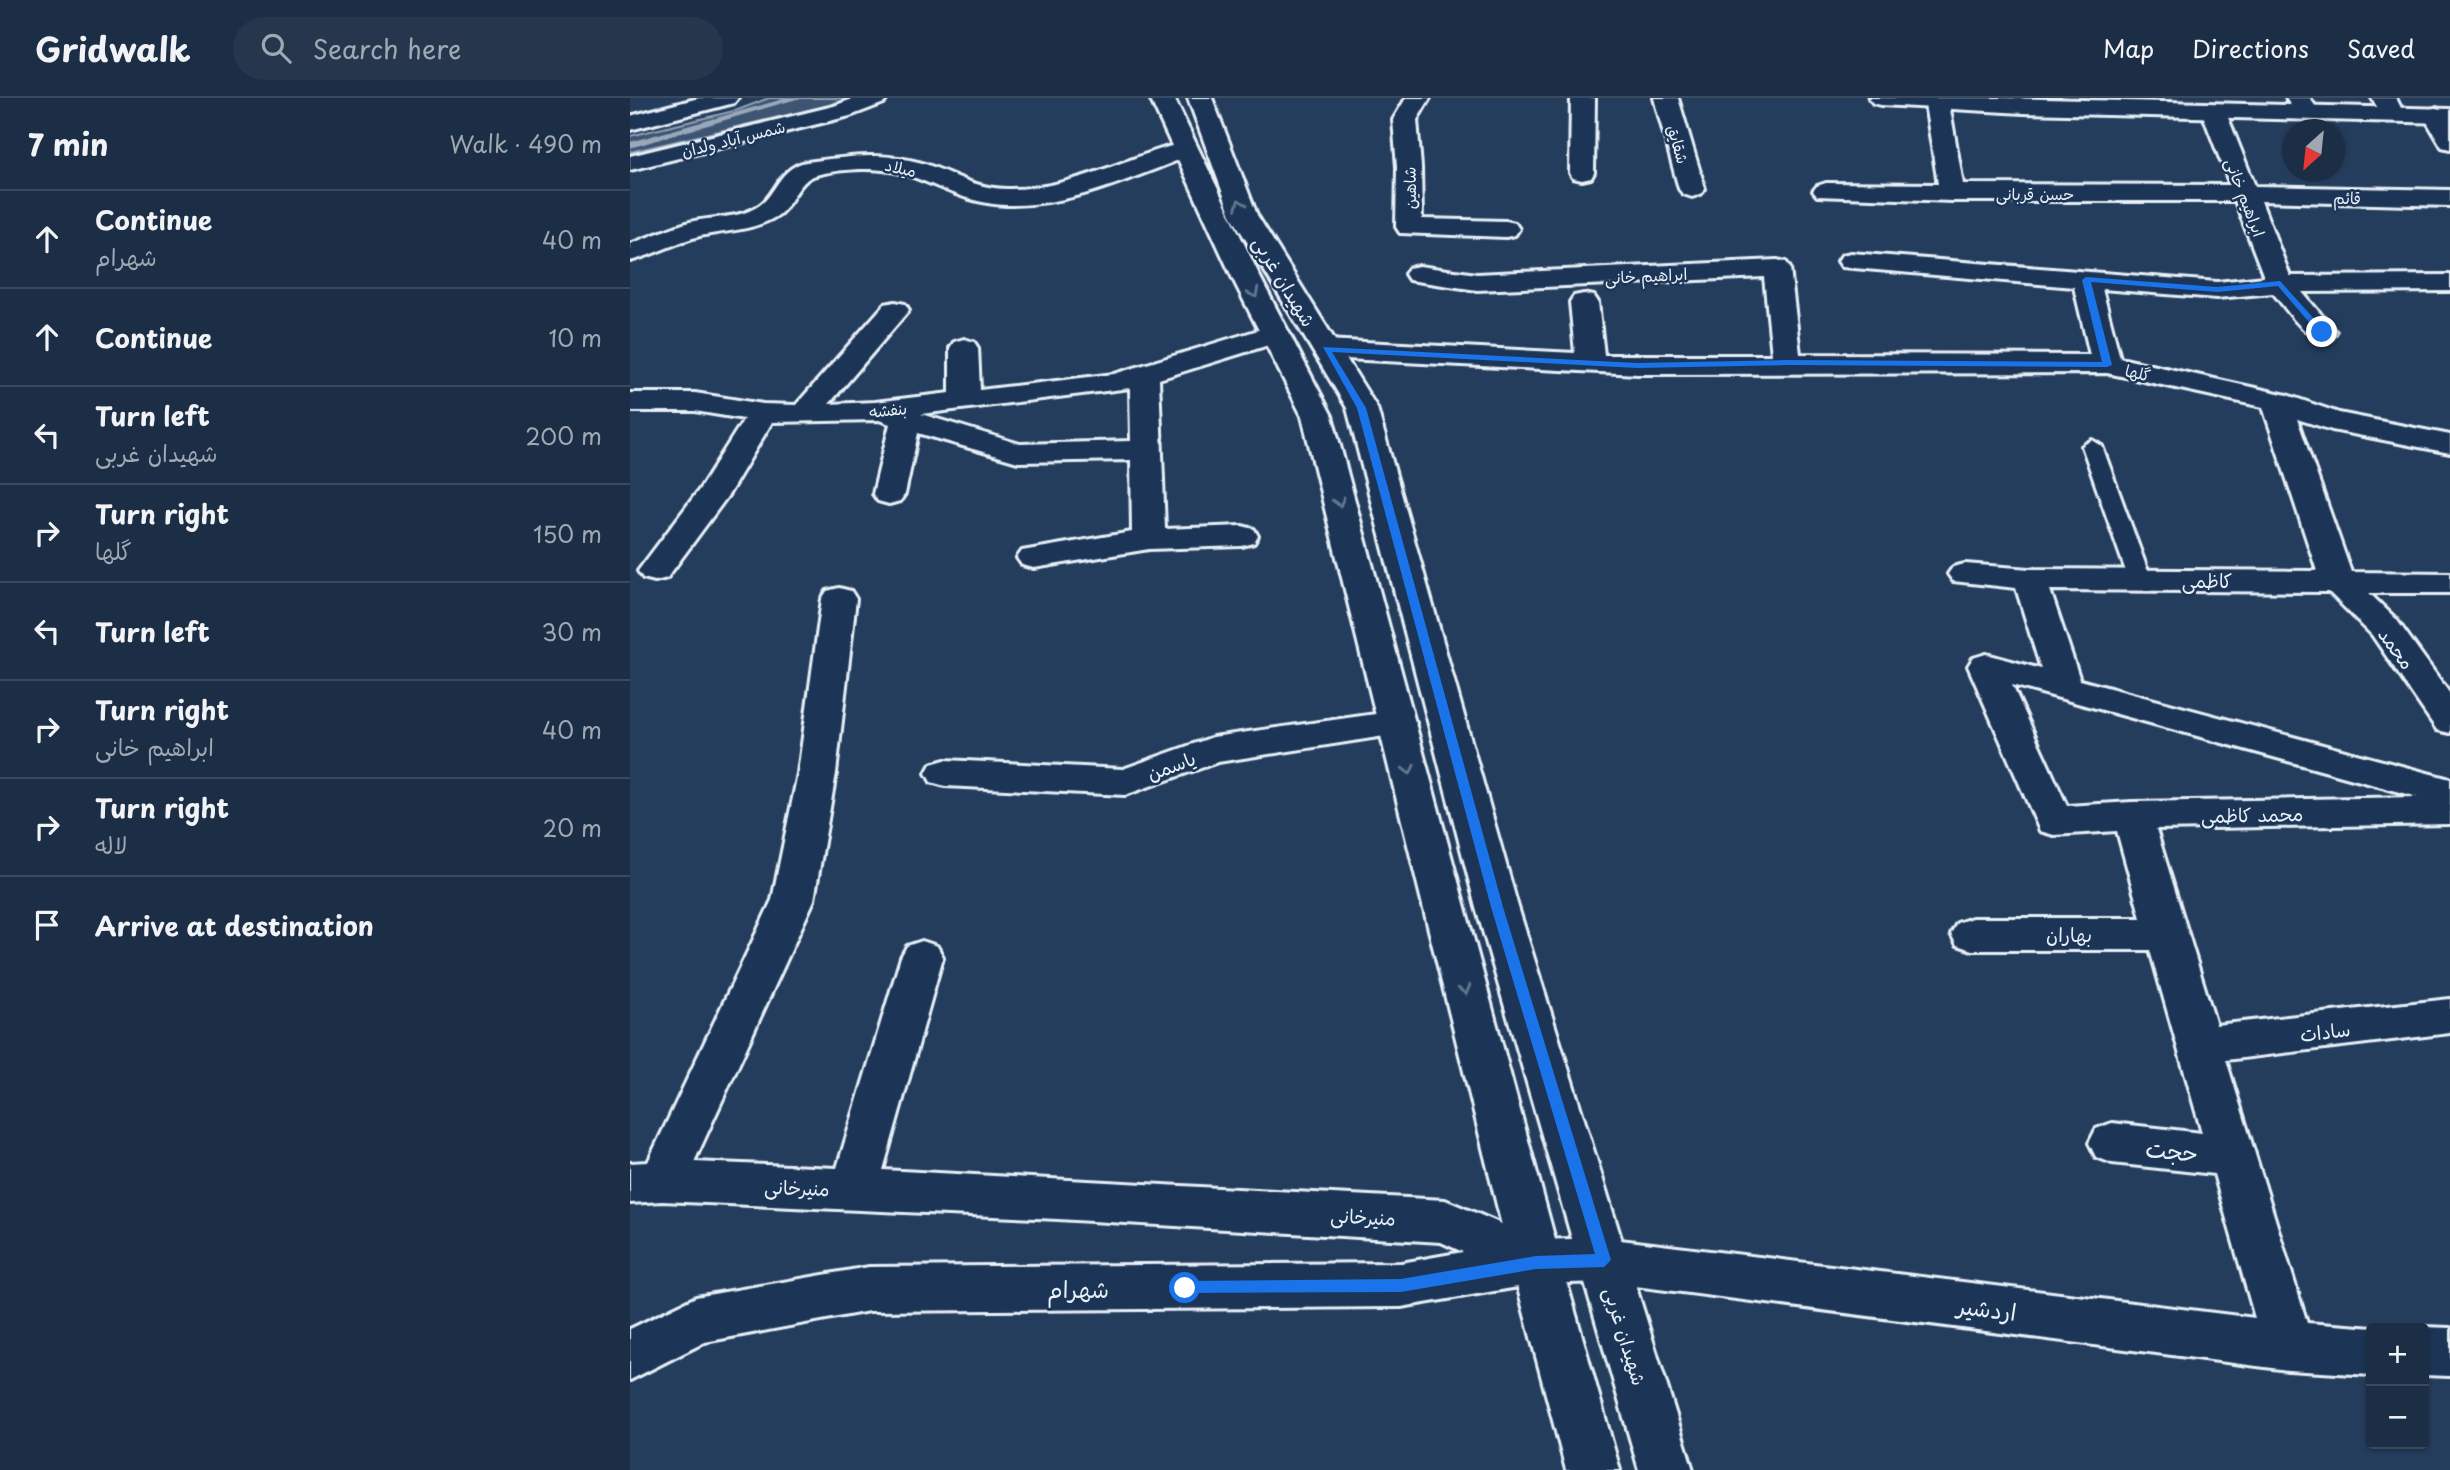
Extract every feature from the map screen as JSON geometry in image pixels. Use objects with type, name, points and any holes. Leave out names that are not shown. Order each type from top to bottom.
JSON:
[{"type":"street","name":"شمس آباد ولدان","points":[[630,163],[842,111],[876,98]]},
{"type":"street","name":"شهیدان غربی","points":[[1162,98],[1317,416],[1536,1262],[1593,1470]]},
{"type":"street","name":"شهیدان غربی","points":[[1200,98],[1244,215],[1362,408],[1497,907],[1666,1470]]},
{"type":"street","name":"شاهین","points":[[1418,98],[1405,120],[1409,167],[1409,227],[1506,229]]},
{"type":"street","points":[[1582,173],[1583,98]]},
{"type":"street","name":"شقایق","points":[[1666,98],[1692,189]]},
{"type":"street","points":[[1881,98],[2213,110],[2302,105],[2388,106],[2442,115],[2450,142]]},
{"type":"street","points":[[630,123],[715,100]]},
{"type":"street","points":[[1937,100],[1952,193]]},
{"type":"street","name":"ابراهیم خانی","points":[[2213,110],[2280,284]]},
{"type":"street","name":"میلاد","points":[[630,253],[694,229],[742,222],[770,209],[784,189],[806,169],[875,161],[916,169],[962,190],[1005,197],[1048,194],[1088,185],[1186,149]]},
{"type":"street","name":"حسن قربانی","points":[[1826,191],[2245,193]]},
{"type":"street","name":"قائم","points":[[2245,193],[2450,198]]},
{"type":"street","points":[[1851,261],[2217,290],[2280,284],[2441,283],[2450,308]]},
{"type":"street","name":"ابراهیم خانی","points":[[1419,274],[1477,282],[1777,268],[1787,363]]},
{"type":"street","points":[[2086,280],[2107,365]]},
{"type":"street","points":[[2280,284],[2322,332]]},
{"type":"street","points":[[1584,302],[1590,362]]},
{"type":"street","points":[[804,414],[895,310]]},
{"type":"street","name":"بنفشه","points":[[630,402],[695,402],[763,412],[804,414],[876,411],[1117,382],[1275,334]]},
{"type":"street","points":[[964,348],[965,400]]},
{"type":"street","name":"گلها","points":[[1326,349],[1637,365],[2107,365],[2276,401],[2332,421],[2450,444]]},
{"type":"street","points":[[1144,374],[1149,539]]},
{"type":"street","points":[[2276,401],[2337,581]]},
{"type":"street","points":[[876,411],[1018,453],[1146,450]]},
{"type":"street","points":[[654,571],[713,494],[763,412]]},
{"type":"street","points":[[889,494],[906,420]]},
{"type":"street","points":[[1034,558],[1149,539],[1242,536]]},
{"type":"street","name":"کاظمی","points":[[1965,575],[2030,579],[2450,583]]},
{"type":"street","points":[[2030,579],[2066,688],[2450,792]]},
{"type":"street","name":"محمد","points":[[2337,581],[2384,627],[2450,721]]},
{"type":"street","name":"منیرخانی","points":[[839,599],[817,773],[793,900],[646,1182],[854,1189],[1445,1221],[1536,1262]]},
{"type":"street","name":"محمد کاظمی","points":[[2066,688],[1986,666],[2054,821],[2132,816],[2450,810]]},
{"type":"street","name":"یاسمن","points":[[945,773],[1125,782],[1213,750],[1396,723]]},
{"type":"street","points":[[2132,816],[2288,1346]]},
{"type":"street","name":"بهاران","points":[[1972,934],[2167,934]]},
{"type":"street","points":[[854,1189],[922,957]]},
{"type":"street","name":"سادات","points":[[2199,1045],[2450,1016]]},
{"type":"street","name":"حجت","points":[[2112,1143],[2232,1156]]},
{"type":"street","name":"اردشیر","points":[[1536,1262],[1604,1260],[2288,1346],[2366,1351]]},
{"type":"street","name":"شهرام","points":[[630,1356],[696,1320],[869,1289],[1401,1285],[1536,1262]]},
{"type":"street","points":[[2429,1351],[2450,1352]]},
{"type":"lane","points":[[2092,446],[2140,580]]},
{"type":"shaded area","points":[[769,98],[847,98],[829,105],[630,152],[630,136],[738,110]]},
{"type":"waterway","points":[[630,145],[796,98]]},
{"type":"route","points":[[1185,1288],[1401,1285],[1536,1262],[1604,1260],[1497,907],[1362,408],[1326,349],[1637,365],[2107,365],[2086,280],[2217,290],[2280,284],[2322,332]]}]
